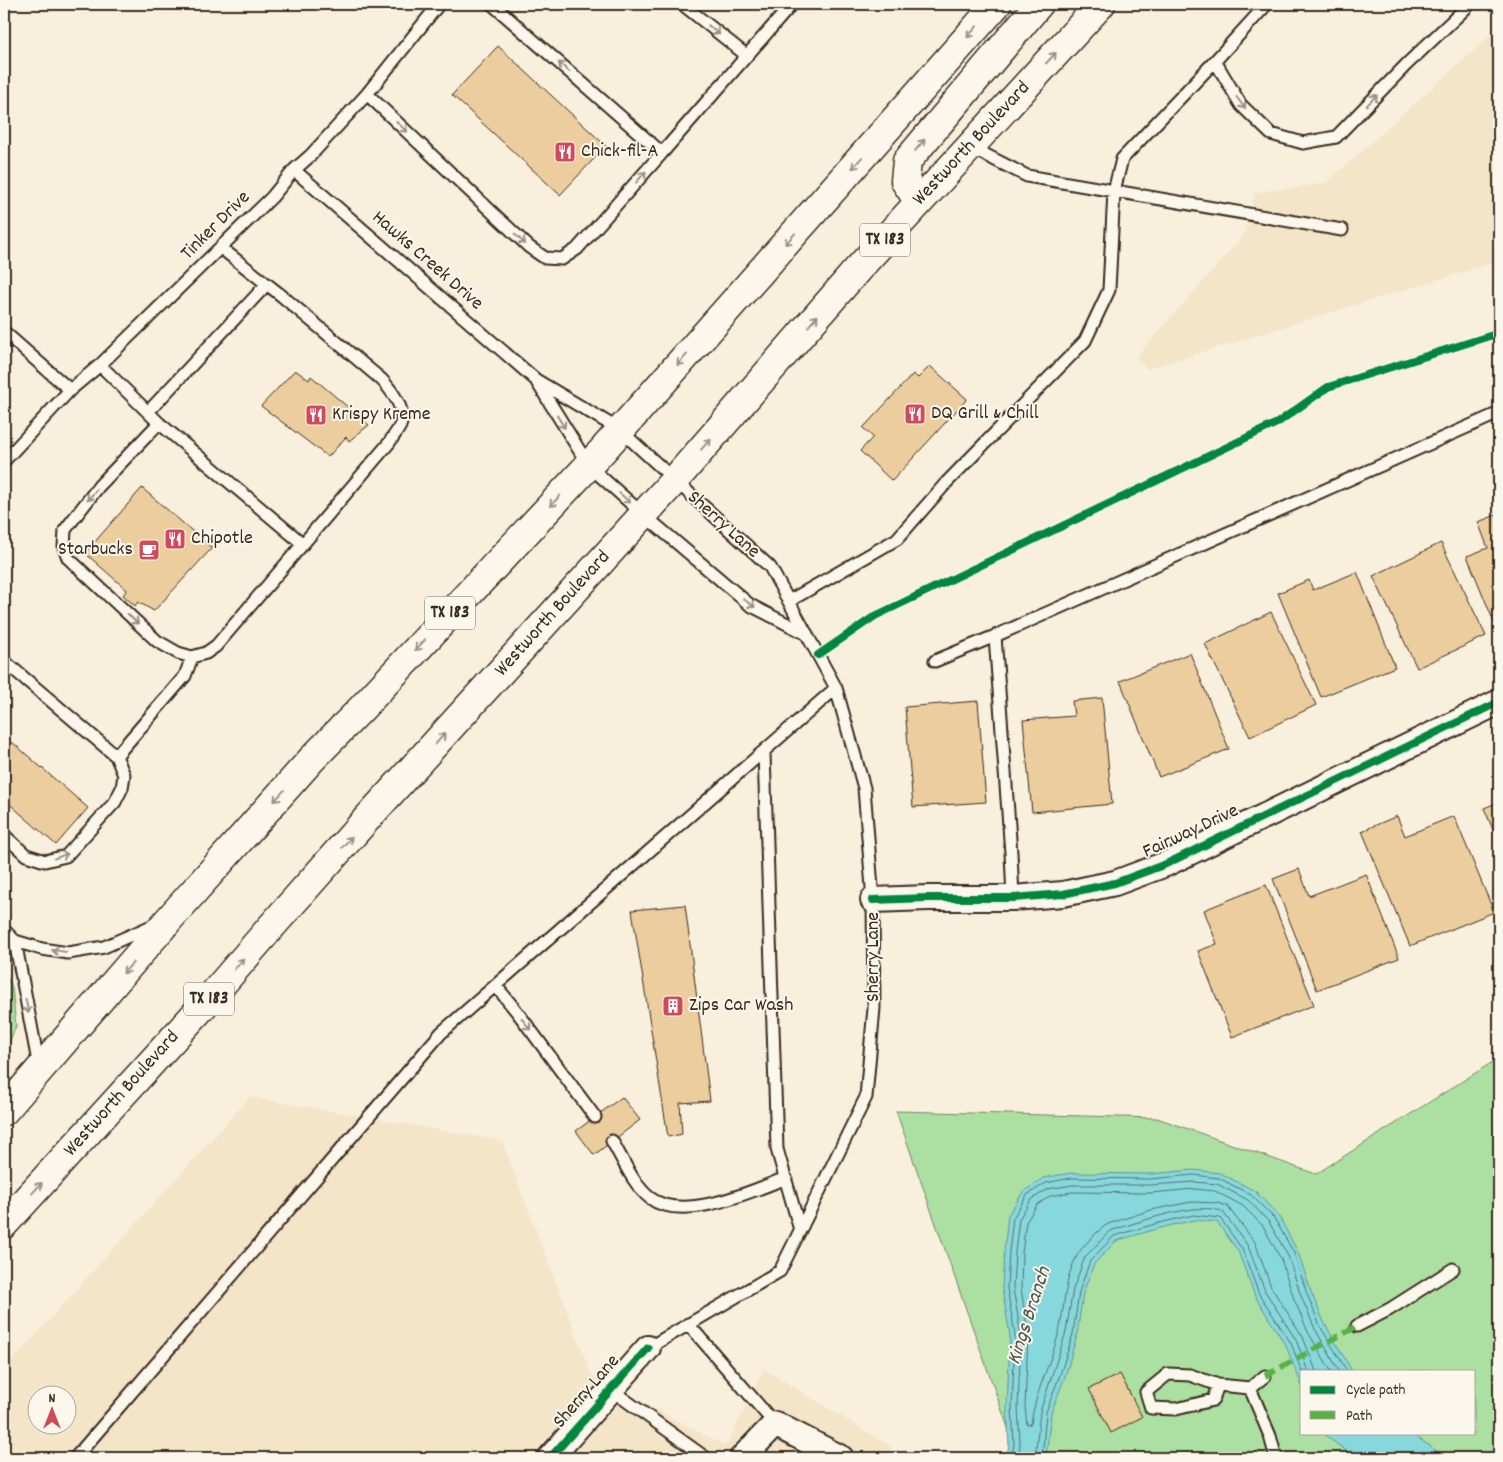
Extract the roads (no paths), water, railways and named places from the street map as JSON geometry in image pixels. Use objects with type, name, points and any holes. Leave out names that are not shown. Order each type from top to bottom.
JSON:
[{"type":"main road","name":"TX 183","points":[[4,1110],[171,917],[311,760],[589,466],[997,4]]},
{"type":"main road","points":[[920,202],[905,181],[907,162],[1039,4]]},
{"type":"main road","name":"Westworth Boulevard","points":[[4,1224],[203,1006],[270,927],[644,515],[858,270],[1101,4]]},
{"type":"street","name":"Fairway Drive","points":[[873,900],[1013,898],[1063,894],[1115,883],[1166,864],[1499,702]]},
{"type":"street","name":"Sherry Lane","points":[[550,1458],[648,1348]]},
{"type":"street","points":[[742,1458],[776,1424],[841,1458]]},
{"type":"lane","name":"Tinker Drive","points":[[4,461],[70,390],[100,365],[272,197],[294,170],[310,156],[367,94],[439,4]]},
{"type":"lane","points":[[492,4],[662,153]]},
{"type":"lane","points":[[682,4],[746,55]]},
{"type":"lane","points":[[367,94],[529,247],[545,258],[562,259],[577,249],[792,4]]},
{"type":"lane","points":[[789,601],[896,539],[947,482],[1085,341],[1109,290],[1114,191],[1122,159],[1215,62],[1267,4]]},
{"type":"lane","points":[[1215,62],[1241,105],[1271,134],[1303,143],[1336,137],[1407,64],[1470,4]]},
{"type":"lane","points":[[970,147],[1027,176],[1342,230]]},
{"type":"lane","name":"Hawks Creek Drive","points":[[294,170],[536,380],[620,430]]},
{"type":"lane","points":[[159,423],[99,486],[64,530],[64,547],[68,558],[157,642],[178,653],[192,656],[206,653],[216,646],[389,443],[401,424],[400,408],[393,393],[382,380],[221,248]]},
{"type":"lane","points":[[148,412],[267,284]]},
{"type":"lane","points":[[4,332],[70,390]]},
{"type":"lane","points":[[100,365],[159,423],[303,544]]},
{"type":"lane","name":"Hawks Creek Drive","points":[[536,380],[589,466]]},
{"type":"lane","points":[[935,661],[1499,413]]},
{"type":"lane","name":"Sherry Lane","points":[[620,430],[674,481],[770,566],[807,634],[836,688],[864,788],[873,900],[874,1008],[866,1097],[780,1271],[688,1324]]},
{"type":"lane","points":[[589,466],[750,605],[807,634]]},
{"type":"lane","points":[[995,636],[1013,898]]},
{"type":"lane","points":[[116,756],[185,676],[192,656]]},
{"type":"lane","points":[[4,661],[116,756],[124,775],[122,788],[115,802],[66,856],[45,861],[33,857],[26,854],[4,835]]},
{"type":"lane","points":[[75,1458],[441,1034],[836,688]]},
{"type":"lane","points":[[764,752],[777,1149],[800,1230]]},
{"type":"lane","points":[[4,930],[15,941],[42,949],[68,953],[104,947],[171,917]]},
{"type":"lane","points":[[15,941],[40,1070]]},
{"type":"lane","points":[[496,986],[595,1117]]},
{"type":"lane","points":[[612,1141],[639,1186],[651,1198],[668,1206],[695,1206],[723,1201],[786,1178]]},
{"type":"lane","points":[[1357,1326],[1390,1309],[1453,1269]]},
{"type":"lane","points":[[648,1348],[688,1324],[776,1424]]},
{"type":"lane","points":[[1218,1385],[1213,1400],[1176,1409],[1151,1408],[1146,1392],[1168,1374],[1190,1375],[1218,1385],[1250,1388],[1265,1376]]},
{"type":"lane","points":[[1250,1388],[1270,1436],[1276,1458]]},
{"type":"lane","points":[[610,1389],[706,1458]]},
{"type":"water","name":"Kings Branch","points":[[1193,1170],[1220,1173],[1255,1191],[1278,1215],[1298,1252],[1311,1292],[1325,1324],[1351,1370],[1300,1370],[1300,1381],[1286,1346],[1255,1296],[1238,1251],[1217,1222],[1194,1220],[1156,1229],[1116,1241],[1094,1264],[1083,1293],[1077,1335],[1066,1374],[1051,1413],[1046,1458],[1006,1458],[1009,1445],[1007,1407],[1010,1335],[1002,1289],[1008,1215],[1023,1192],[1043,1178],[1071,1173],[1150,1174]]},
{"type":"water","points":[[1325,1434],[1412,1434],[1438,1452],[1461,1458],[1356,1458]]},
{"type":"place","name":"Chick-fil-A","points":[[565,152]]},
{"type":"place","name":"DQ Grill & Chill","points":[[915,414]]},
{"type":"place","name":"Krispy Kreme","points":[[316,415]]},
{"type":"place","name":"Chipotle","points":[[175,539]]},
{"type":"place","name":"Starbucks","points":[[149,550]]},
{"type":"place","name":"Zips Car Wash","points":[[673,1006]]}]
